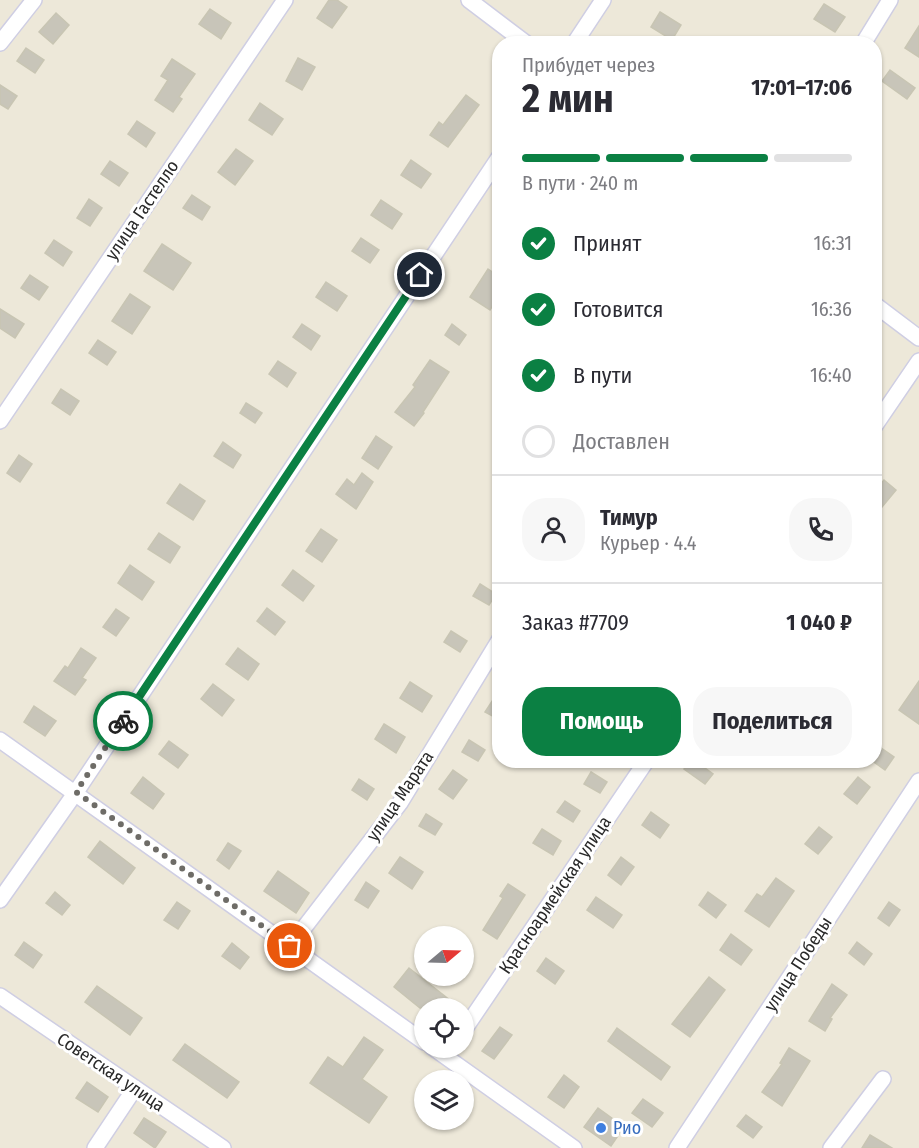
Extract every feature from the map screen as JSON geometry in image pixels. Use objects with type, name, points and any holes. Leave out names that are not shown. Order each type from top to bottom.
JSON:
[{"type":"street","points":[[0,44],[34,0]]},
{"type":"street","name":"улица Гастелло","points":[[0,421],[285,0]]},
{"type":"street","points":[[469,0],[516,36]]},
{"type":"street","points":[[579,36],[603,0]]},
{"type":"street","points":[[868,36],[890,0]]},
{"type":"street","points":[[0,900],[76,792],[492,168]]},
{"type":"street","points":[[882,310],[919,338]]},
{"type":"street","points":[[882,415],[919,361]]},
{"type":"street","name":"улица Марата","points":[[290,946],[400,803],[492,652]]},
{"type":"street","points":[[0,740],[414,1035]]},
{"type":"street","name":"Красноармейская улица","points":[[474,1015],[642,768]]},
{"type":"street","name":"улица Победы","points":[[677,1148],[919,781]]},
{"type":"street","name":"Советская улица","points":[[0,996],[222,1148]]},
{"type":"street","points":[[457,1058],[574,1148]]},
{"type":"street","points":[[831,1148],[883,1079]]},
{"type":"street","points":[[95,1148],[135,1088]]},
{"type":"building","points":[[329,0],[337,0],[347,7],[332,28],[317,18]]},
{"type":"building","points":[[824,4],[845,17],[835,32],[814,19]]},
{"type":"building","points":[[210,9],[231,23],[221,39],[199,24]]},
{"type":"building","points":[[660,12],[681,25],[674,36],[666,36],[651,27]]},
{"type":"building","points":[[56,13],[69,25],[53,44],[39,32]]},
{"type":"building","points":[[919,26],[919,57],[905,48]]},
{"type":"building","points":[[26,48],[44,60],[35,73],[17,61]]},
{"type":"building","points":[[298,58],[315,67],[302,90],[286,81]]},
{"type":"building","points":[[172,59],[195,74],[179,97],[182,99],[173,112],[155,100],[168,80],[161,76]]},
{"type":"building","points":[[890,70],[915,88],[907,99],[882,81]]},
{"type":"building","points":[[0,85],[17,96],[8,109],[0,104]]},
{"type":"building","points":[[466,95],[479,105],[448,147],[430,135],[439,122],[443,125]]},
{"type":"building","points":[[260,103],[283,119],[272,135],[249,120]]},
{"type":"building","points":[[137,121],[155,133],[146,147],[128,134]]},
{"type":"building","points":[[236,149],[253,161],[235,185],[218,172]]},
{"type":"building","points":[[411,160],[431,174],[421,188],[401,175]]},
{"type":"building","points":[[110,161],[128,173],[119,186],[101,174]]},
{"type":"building","points":[[192,195],[210,207],[202,220],[183,208]]},
{"type":"building","points":[[89,199],[102,208],[90,226],[77,218]]},
{"type":"building","points":[[381,200],[402,214],[392,229],[371,215]]},
{"type":"building","points":[[361,238],[379,250],[370,263],[352,251]]},
{"type":"building","points":[[54,240],[72,252],[63,266],[45,253]]},
{"type":"building","points":[[162,244],[191,263],[173,290],[144,271]]},
{"type":"building","points":[[488,269],[492,272],[492,307],[490,310],[470,297]]},
{"type":"building","points":[[30,275],[48,287],[39,300],[21,288]]},
{"type":"building","points":[[326,282],[347,296],[337,311],[316,297]]},
{"type":"building","points":[[130,294],[150,307],[132,334],[112,321]]},
{"type":"building","points":[[0,309],[24,324],[15,338],[0,328]]},
{"type":"building","points":[[302,324],[320,336],[311,350],[293,337]]},
{"type":"building","points":[[452,324],[466,335],[459,345],[445,335]]},
{"type":"building","points":[[98,340],[116,352],[107,365],[89,353]]},
{"type":"building","points":[[430,360],[449,372],[414,426],[395,412],[415,387],[413,385]]},
{"type":"building","points":[[278,361],[296,373],[287,387],[269,374]]},
{"type":"building","points":[[61,389],[79,401],[70,415],[52,403]]},
{"type":"building","points":[[246,403],[262,413],[255,423],[240,413]]},
{"type":"building","points":[[376,436],[392,447],[378,469],[362,458]]},
{"type":"building","points":[[223,442],[241,455],[233,468],[214,456]]},
{"type":"building","points":[[19,455],[32,464],[20,482],[7,473]]},
{"type":"building","points":[[362,473],[373,482],[356,509],[336,494],[347,479],[354,485]]},
{"type":"building","points":[[884,480],[896,490],[882,507],[882,482]]},
{"type":"building","points":[[180,484],[205,501],[193,520],[167,503]]},
{"type":"building","points":[[321,529],[337,540],[322,562],[306,551]]},
{"type":"building","points":[[159,533],[180,547],[170,563],[148,549]]},
{"type":"building","points":[[130,565],[154,582],[142,600],[118,583]]},
{"type":"building","points":[[293,570],[314,586],[303,601],[282,585]]},
{"type":"building","points":[[480,584],[492,592],[492,600],[489,605],[473,596]]},
{"type":"building","points":[[267,608],[285,622],[275,635],[257,621]]},
{"type":"building","points":[[116,609],[129,618],[116,636],[103,627]]},
{"type":"building","points":[[451,631],[467,641],[460,652],[444,642]]},
{"type":"building","points":[[81,648],[96,658],[82,678],[86,680],[75,695],[54,681],[65,666],[68,668]]},
{"type":"building","points":[[238,648],[259,664],[248,680],[226,664]]},
{"type":"building","points":[[919,681],[919,724],[899,710]]},
{"type":"building","points":[[410,682],[432,696],[422,712],[400,698]]},
{"type":"building","points":[[213,684],[234,700],[222,716],[201,699]]},
{"type":"building","points":[[492,701],[492,716],[485,712]]},
{"type":"building","points":[[34,706],[56,721],[45,736],[24,722]]},
{"type":"building","points":[[384,724],[405,737],[396,753],[375,739]]},
{"type":"building","points":[[469,740],[485,750],[478,761],[462,752]]},
{"type":"building","points":[[169,741],[188,755],[178,768],[159,754]]},
{"type":"building","points":[[882,749],[894,757],[885,770],[882,768]]},
{"type":"building","points":[[705,768],[713,774],[705,784],[684,769]]},
{"type":"building","points":[[453,770],[467,780],[453,799],[439,789]]},
{"type":"building","points":[[591,772],[607,782],[600,793],[584,784]]},
{"type":"building","points":[[143,777],[164,794],[153,809],[131,793]]},
{"type":"building","points":[[858,777],[870,787],[857,804],[844,794]]},
{"type":"building","points":[[359,779],[374,789],[367,800],[352,790]]},
{"type":"building","points":[[565,801],[580,811],[573,822],[557,812]]},
{"type":"building","points":[[651,812],[669,825],[660,838],[642,825]]},
{"type":"building","points":[[426,814],[442,824],[435,835],[419,826]]},
{"type":"building","points":[[819,827],[832,837],[818,854],[805,844]]},
{"type":"building","points":[[542,829],[561,841],[553,855],[533,843]]},
{"type":"building","points":[[100,841],[135,868],[123,884],[88,857]]},
{"type":"building","points":[[228,843],[241,851],[229,869],[217,860]]},
{"type":"building","points":[[400,857],[423,872],[412,889],[389,873]]},
{"type":"building","points":[[621,857],[634,867],[621,885],[608,875]]},
{"type":"building","points":[[278,871],[309,893],[296,913],[264,891]]},
{"type":"building","points":[[776,878],[794,891],[769,927],[745,911],[757,894],[762,897]]},
{"type":"building","points":[[366,882],[379,891],[368,908],[355,900]]},
{"type":"building","points":[[508,884],[525,895],[497,939],[483,930],[503,898],[500,896]]},
{"type":"building","points":[[55,892],[70,905],[62,915],[46,903]]},
{"type":"building","points":[[708,892],[726,905],[716,918],[699,905]]},
{"type":"building","points":[[596,897],[622,915],[613,928],[587,910]]},
{"type":"building","points":[[177,902],[190,911],[178,929],[164,920]]},
{"type":"building","points":[[889,902],[900,910],[889,926],[878,918]]},
{"type":"building","points":[[731,934],[752,950],[741,965],[720,950]]},
{"type":"building","points":[[24,942],[42,955],[33,968],[15,955]]},
{"type":"building","points":[[857,942],[872,954],[864,965],[849,953]]},
{"type":"building","points":[[232,943],[249,957],[240,969],[222,956]]},
{"type":"building","points":[[546,958],[564,971],[555,984],[537,971]]},
{"type":"building","points":[[409,968],[414,972],[414,986],[432,986],[447,998],[414,998],[414,1003],[394,987]]},
{"type":"building","points":[[709,977],[725,990],[690,1037],[672,1024]]},
{"type":"building","points":[[832,984],[847,995],[830,1018],[832,1019],[825,1031],[809,1021]]},
{"type":"building","points":[[97,986],[142,1018],[130,1035],[85,1002]]},
{"type":"building","points":[[500,1027],[512,1035],[494,1059],[482,1051]]},
{"type":"building","points":[[617,1028],[670,1067],[661,1080],[608,1041]]},
{"type":"building","points":[[364,1037],[383,1050],[362,1079],[387,1097],[369,1123],[310,1083],[328,1057],[343,1067]]},
{"type":"building","points":[[185,1044],[239,1082],[227,1098],[173,1060]]},
{"type":"building","points":[[789,1048],[810,1061],[782,1106],[762,1092],[782,1064],[780,1063]]},
{"type":"building","points":[[564,1075],[579,1087],[564,1108],[548,1097]]},
{"type":"building","points":[[87,1082],[108,1097],[98,1112],[76,1098]]},
{"type":"building","points":[[643,1099],[663,1113],[652,1127],[632,1113]]},
{"type":"building","points":[[598,1108],[624,1127],[611,1146],[584,1127]]},
{"type":"building","points":[[746,1115],[762,1127],[753,1138],[737,1126]]},
{"type":"building","points":[[144,1118],[166,1132],[155,1148],[134,1133]]},
{"type":"building","points":[[870,1135],[892,1148],[862,1148]]},
{"type":"way so far","points":[[123,721],[76,792],[290,946]]},
{"type":"place","name":"Рио","points":[[601,1128]]},
{"type":"route","points":[[123,721],[420,275]]}]
